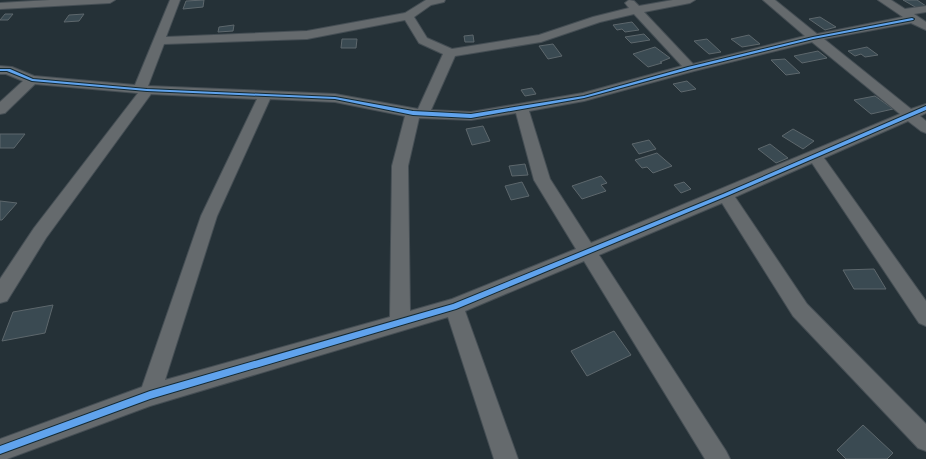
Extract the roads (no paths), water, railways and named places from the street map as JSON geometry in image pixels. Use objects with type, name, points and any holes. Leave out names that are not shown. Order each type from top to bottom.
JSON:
[{"type":"street","points":[[0,6],[110,0]]},
{"type":"street","points":[[0,295],[40,233],[143,90],[159,40],[175,0]]},
{"type":"street","points":[[159,40],[307,35],[408,16],[427,1],[440,0]]},
{"type":"street","points":[[627,0],[690,68]]},
{"type":"street","points":[[408,16],[423,40],[450,53],[541,38],[597,19],[690,0]]},
{"type":"street","points":[[768,0],[813,38],[918,112],[926,128]]},
{"type":"street","points":[[883,0],[926,27]]},
{"type":"street","points":[[0,70],[8,70],[32,80],[143,90],[335,98],[418,113],[471,116],[584,97],[690,68],[908,16],[926,9]]},
{"type":"street","points":[[400,323],[400,166],[418,113],[450,53]]},
{"type":"street","points":[[0,110],[32,80]]},
{"type":"street","points":[[150,395],[209,216],[264,95]]},
{"type":"street","points":[[521,107],[542,180],[718,459]]},
{"type":"street","points":[[0,450],[150,395],[454,308],[725,195],[918,112]]},
{"type":"street","points":[[815,156],[926,317]]},
{"type":"street","points":[[725,195],[800,310],[926,440]]},
{"type":"street","points":[[454,308],[506,459]]}]
